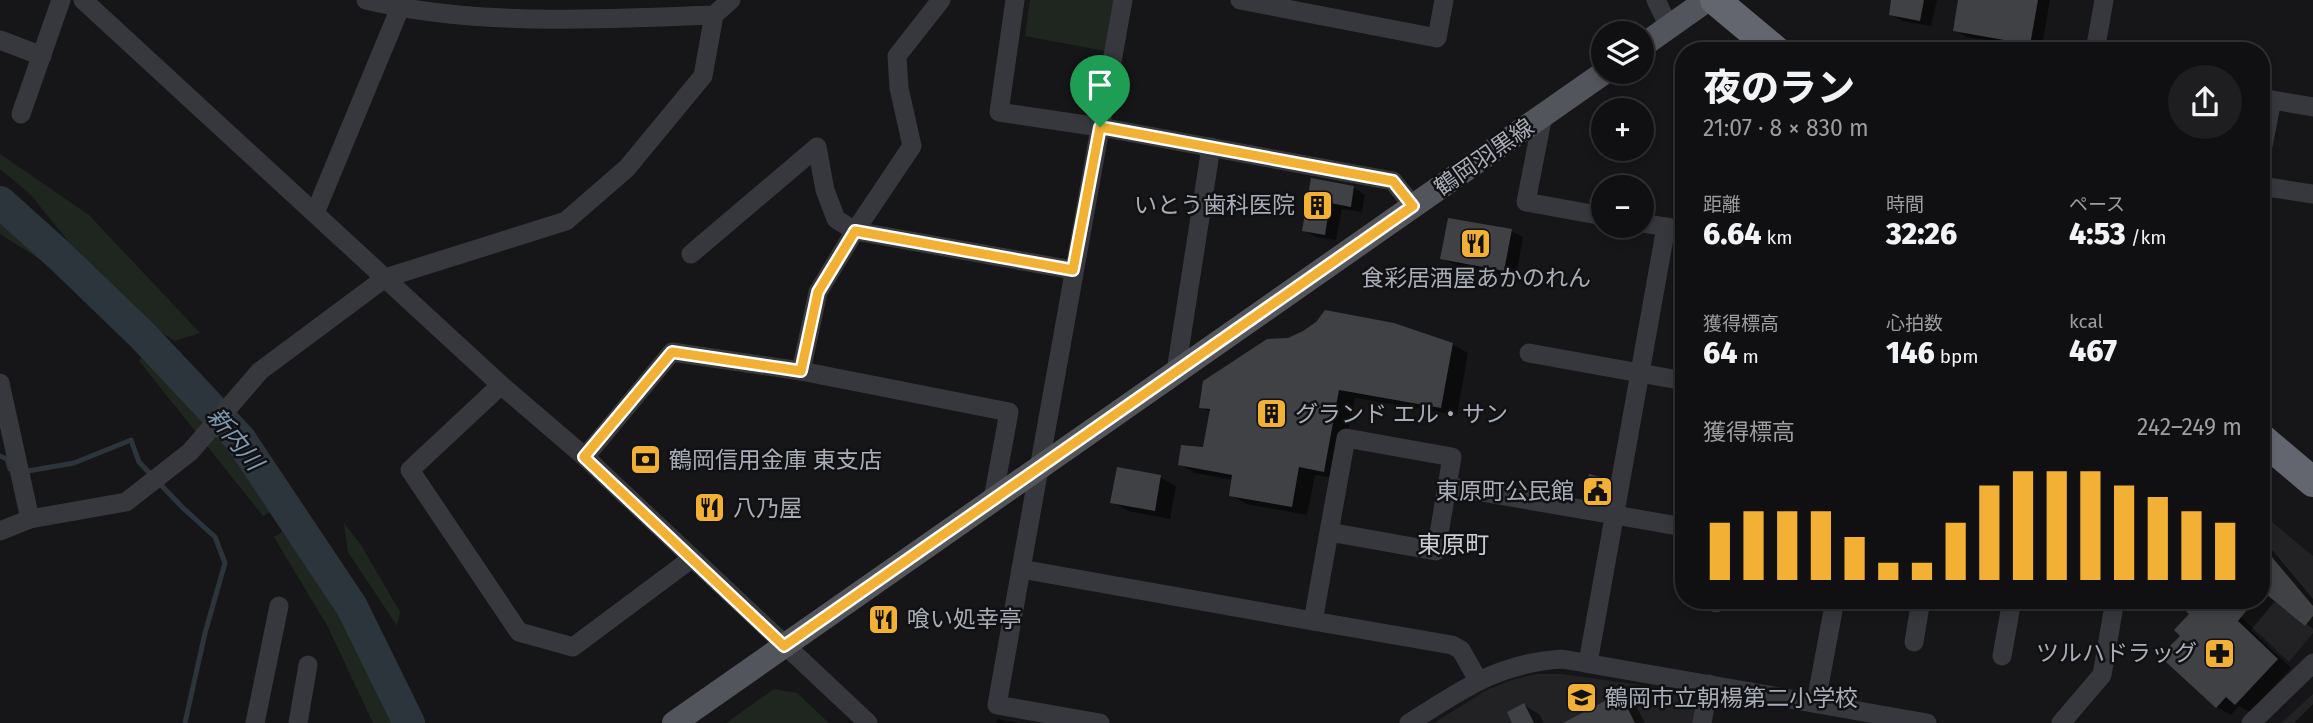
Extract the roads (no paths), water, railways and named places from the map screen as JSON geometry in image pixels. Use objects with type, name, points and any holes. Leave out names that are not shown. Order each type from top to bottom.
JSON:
[{"type":"highway","points":[[1715,0],[1765,42]]},
{"type":"highway","points":[[2270,446],[2313,482]]},
{"type":"main road","points":[[1654,38],[1707,0]]},
{"type":"main road","name":"鶴岡羽黒線","points":[[674,723],[1591,82]]},
{"type":"street","points":[[21,114],[61,0]]},
{"type":"street","points":[[83,0],[584,457],[868,723]]},
{"type":"street","points":[[366,0],[400,8],[473,7],[562,20],[713,15]]},
{"type":"street","points":[[0,531],[30,519],[127,502],[190,452],[260,370],[385,278],[566,221],[627,167],[703,76],[713,15],[730,0]]},
{"type":"street","points":[[801,371],[818,292],[912,146],[899,88],[897,57],[941,0]]},
{"type":"street","points":[[1015,0],[999,112],[1100,127],[1393,181],[1413,206]]},
{"type":"street","points":[[1100,723],[997,705],[1123,0]]},
{"type":"street","points":[[1240,0],[1320,7],[1437,38],[1444,0]]},
{"type":"street","points":[[1656,0],[1669,27]]},
{"type":"street","points":[[2097,42],[2104,0]]},
{"type":"street","points":[[315,213],[400,8]]},
{"type":"street","points":[[0,40],[41,56]]},
{"type":"street","points":[[2270,100],[2313,107]]},
{"type":"street","points":[[1543,115],[1527,202],[1591,214]]},
{"type":"street","points":[[691,254],[817,147],[825,190],[836,219],[855,231],[1073,270]]},
{"type":"street","points":[[1177,371],[1211,147]]},
{"type":"street","points":[[2270,187],[2313,194]]},
{"type":"street","points":[[1588,663],[1640,373],[1675,228],[1654,225]]},
{"type":"street","points":[[584,457],[672,352],[801,371],[1009,412],[993,499]]},
{"type":"street","points":[[1529,353],[1675,379]]},
{"type":"street","points":[[0,383],[30,519]]},
{"type":"street","points":[[502,385],[410,470],[519,632],[573,647],[691,559]]},
{"type":"street","points":[[1313,621],[1329,532],[1346,438],[1452,457],[1436,551],[1329,532]]},
{"type":"street","points":[[1447,486],[1675,525]]},
{"type":"street","points":[[1021,569],[1452,645],[1461,650],[1478,680]]},
{"type":"street","points":[[255,723],[279,606]]},
{"type":"street","points":[[1816,702],[1833,609]]},
{"type":"street","points":[[1913,642],[1919,609]]},
{"type":"street","points":[[2002,656],[2010,609]]},
{"type":"street","points":[[2061,723],[2102,675],[2107,609]]},
{"type":"street","points":[[1409,723],[1478,680],[1507,668],[1535,661],[1562,659],[1927,723]]},
{"type":"street","points":[[2251,723],[2313,663]]},
{"type":"street","points":[[298,723],[308,665]]},
{"type":"street","points":[[1702,723],[1709,684]]},
{"type":"waterway","name":"新内川","points":[[0,202],[143,336],[240,439],[352,607],[409,723]]},
{"type":"waterway","points":[[22,472],[74,463],[131,440],[139,462],[215,537],[225,563],[205,633],[185,723]]},
{"type":"waterway","points":[[0,456],[7,459],[10,469]]},
{"type":"place","name":"いとう歯科医院","points":[[1318,205]]},
{"type":"place","name":"食彩居酒屋あかのれん","points":[[1476,244]]},
{"type":"place","name":"グランド エル・サン","points":[[1272,414]]},
{"type":"place","name":"鶴岡信用金庫 東支店","points":[[646,460]]},
{"type":"place","name":"東原町公民館","points":[[1597,491]]},
{"type":"place","name":"八乃屋","points":[[710,508]]},
{"type":"place","name":"喰い処幸亭","points":[[884,619]]},
{"type":"place","name":"ツルハドラッグ","points":[[2220,653]]},
{"type":"place","name":"鶴岡市立朝楊第二小学校","points":[[1582,698]]},
{"type":"district","name":"東原町","points":[[1453,545]]}]
